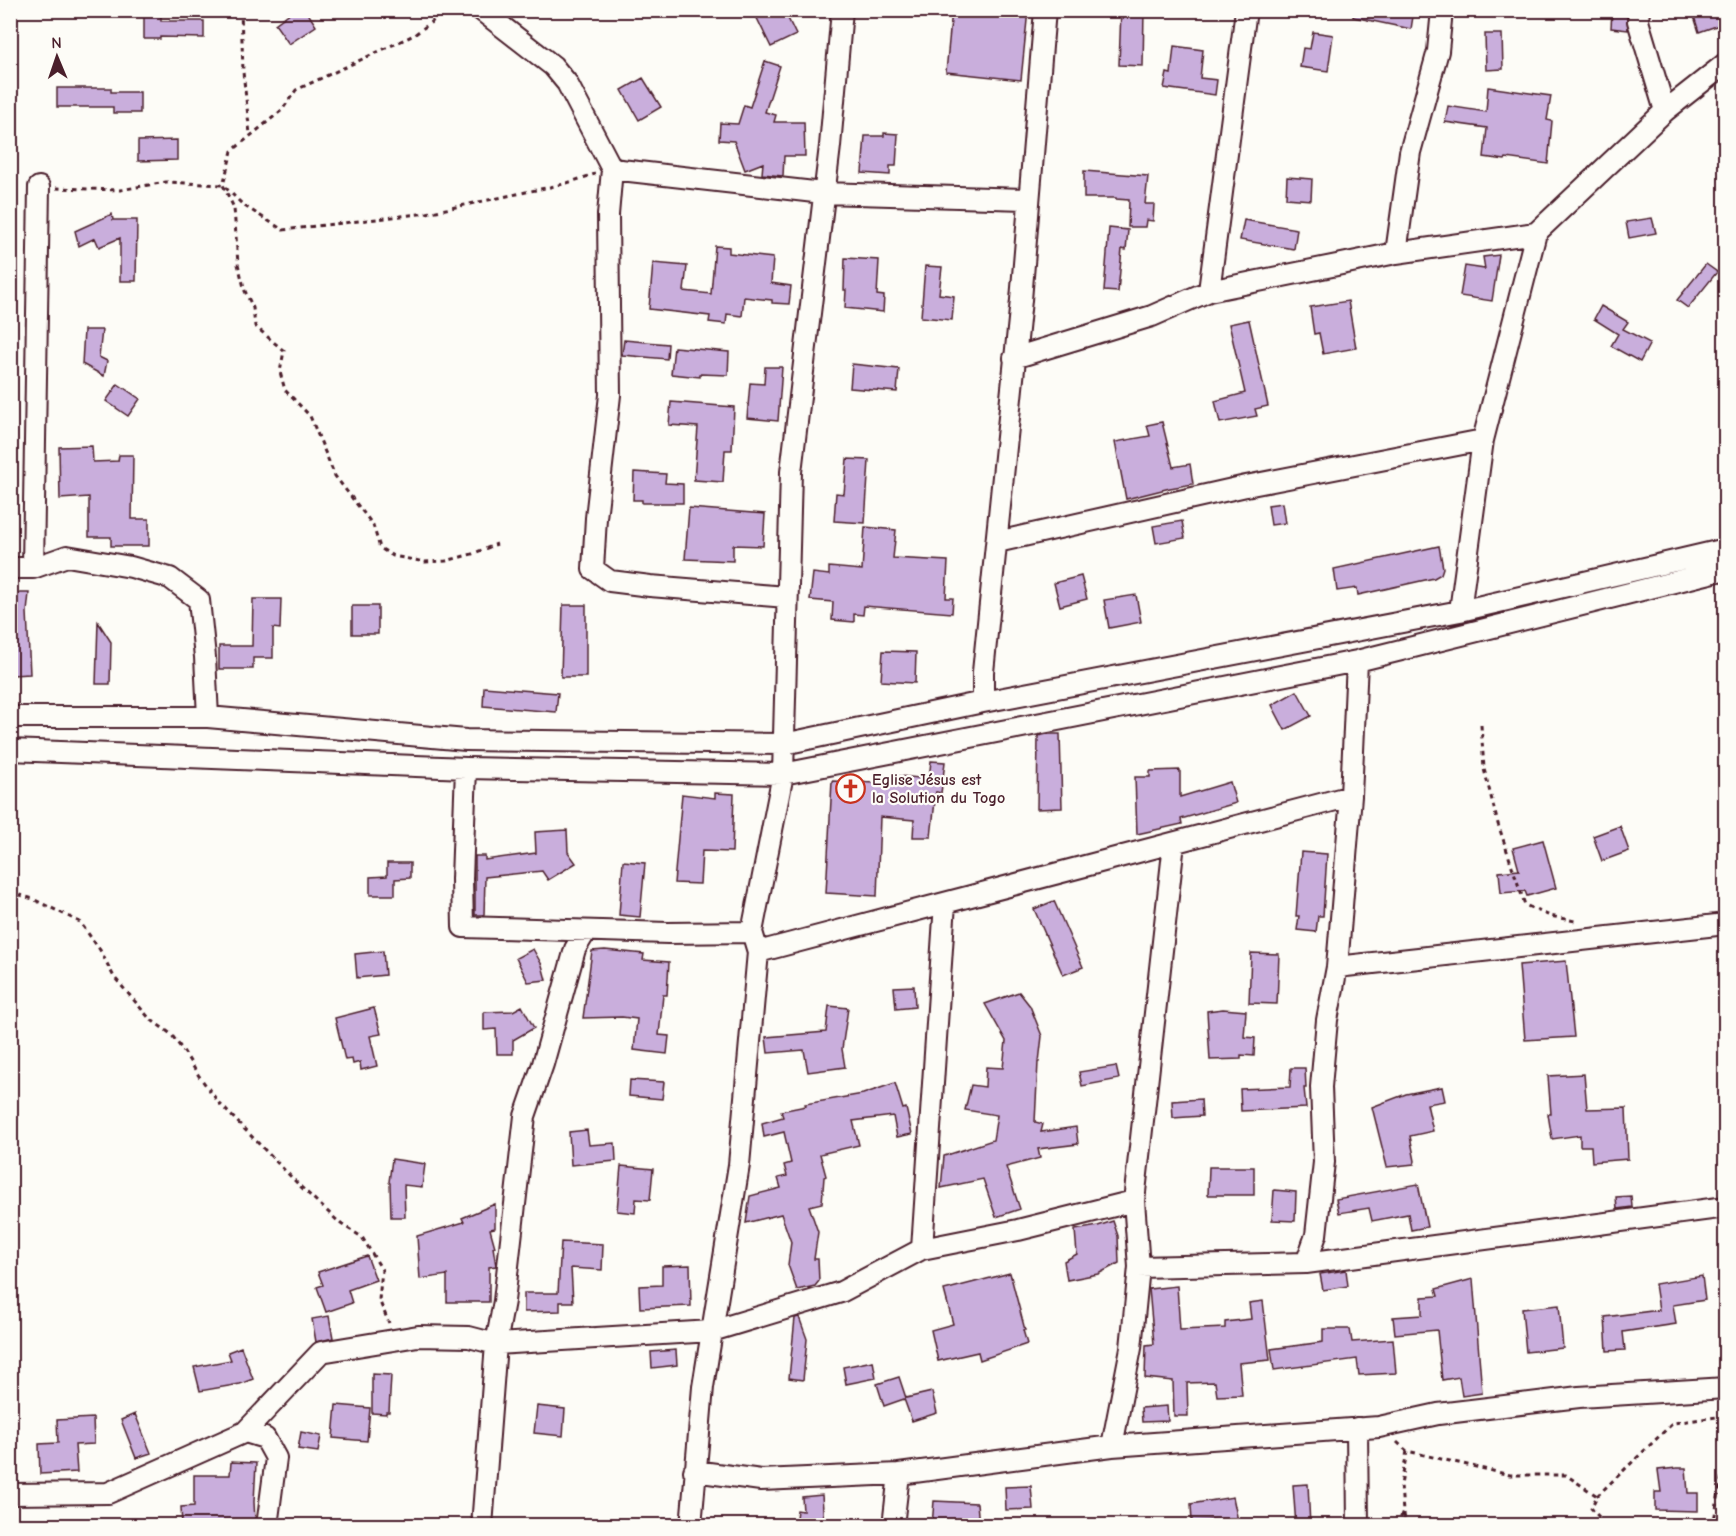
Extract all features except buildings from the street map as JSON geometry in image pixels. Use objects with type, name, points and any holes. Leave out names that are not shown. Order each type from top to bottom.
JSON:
[{"type":"street","points":[[481,10],[553,66],[567,83],[612,169],[608,215],[610,395],[596,518],[593,569],[610,581],[787,597]]},
{"type":"street","points":[[691,1526],[703,1386],[740,1165],[758,952],[752,932],[783,774],[791,472],[830,146],[842,10]]},
{"type":"street","points":[[983,702],[983,672],[997,542],[1045,10]]},
{"type":"street","points":[[1209,291],[1246,10]]},
{"type":"street","points":[[1396,253],[1410,152],[1437,51],[1442,10]]},
{"type":"street","points":[[1639,10],[1638,21],[1665,111]]},
{"type":"street","points":[[1460,611],[1483,440],[1536,233],[1665,111],[1725,63]]},
{"type":"street","points":[[612,169],[823,193],[1029,198]]},
{"type":"street","points":[[33,568],[39,187]]},
{"type":"street","points":[[1014,358],[1152,316],[1209,291],[1396,253],[1536,233]]},
{"type":"street","points":[[997,542],[1246,486],[1483,440]]},
{"type":"street","points":[[10,717],[208,717],[466,740],[784,744],[983,702],[1460,611],[1725,549]]},
{"type":"street","points":[[10,568],[33,568],[67,556],[131,567],[170,578],[198,600],[205,657],[208,717]]},
{"type":"street","points":[[10,750],[466,768],[783,774],[1357,661],[1725,569]]},
{"type":"street","points":[[1306,1263],[1316,1235],[1324,1162],[1321,1087],[1327,1020],[1337,967],[1351,796],[1357,661]]},
{"type":"street","points":[[466,768],[462,879],[463,927],[586,931],[752,932]]},
{"type":"street","points":[[758,952],[1351,796]]},
{"type":"street","points":[[1112,1446],[1131,1348],[1139,1267],[1134,1201],[1174,843]]},
{"type":"street","points":[[922,1249],[945,903]]},
{"type":"street","points":[[1337,967],[1725,924]]},
{"type":"street","points":[[482,1526],[496,1344],[504,1301],[525,1116],[543,1064],[575,949],[586,931]]},
{"type":"street","points":[[10,1494],[108,1493],[245,1432],[321,1352],[418,1336],[469,1337],[496,1344],[712,1331],[841,1292],[922,1249],[1018,1230],[1134,1201]]},
{"type":"street","points":[[1139,1267],[1306,1263],[1725,1207]]},
{"type":"street","points":[[694,1471],[762,1480],[899,1474],[1112,1446],[1379,1427],[1438,1414],[1580,1397],[1725,1388]]},
{"type":"street","points":[[1357,1428],[1358,1526]]},
{"type":"street","points":[[245,1432],[265,1438],[276,1458],[267,1526]]},
{"type":"street","points":[[893,1526],[899,1474]]},
{"type":"path","points":[[241,10],[243,72],[250,134]]},
{"type":"path","points":[[448,10],[414,34],[296,90],[282,110],[232,151],[223,185],[234,208],[238,264],[245,291],[253,308],[255,326],[284,351],[280,372],[285,390],[310,416],[335,476],[373,525],[380,548],[393,556],[425,562],[446,561],[496,544]]},
{"type":"path","points":[[39,187],[120,190],[166,182],[223,185],[243,205],[283,230],[427,213],[564,184],[612,169]]},
{"type":"path","points":[[1481,725],[1484,769],[1498,824],[1525,905],[1550,916],[1582,923]]},
{"type":"path","points":[[10,892],[33,898],[80,922],[100,950],[114,977],[150,1019],[171,1034],[219,1103],[309,1195],[341,1224],[363,1237],[382,1270],[379,1300],[388,1323],[418,1336]]},
{"type":"path","points":[[1725,1410],[1725,1471]]},
{"type":"path","points":[[1607,1526],[1591,1508],[1597,1496],[1673,1423],[1724,1416]]},
{"type":"path","points":[[1379,1427],[1407,1451],[1510,1475],[1566,1475],[1597,1496]]},
{"type":"path","points":[[1406,1526],[1401,1485],[1407,1451]]},
{"type":"path","points":[[1713,1526],[1724,1465]]},
{"type":"path","points":[[1397,1526],[1403,1512]]},
{"type":"place","name":"Eglise Jésus est la Solution du Togo","points":[[851,788]]}]
